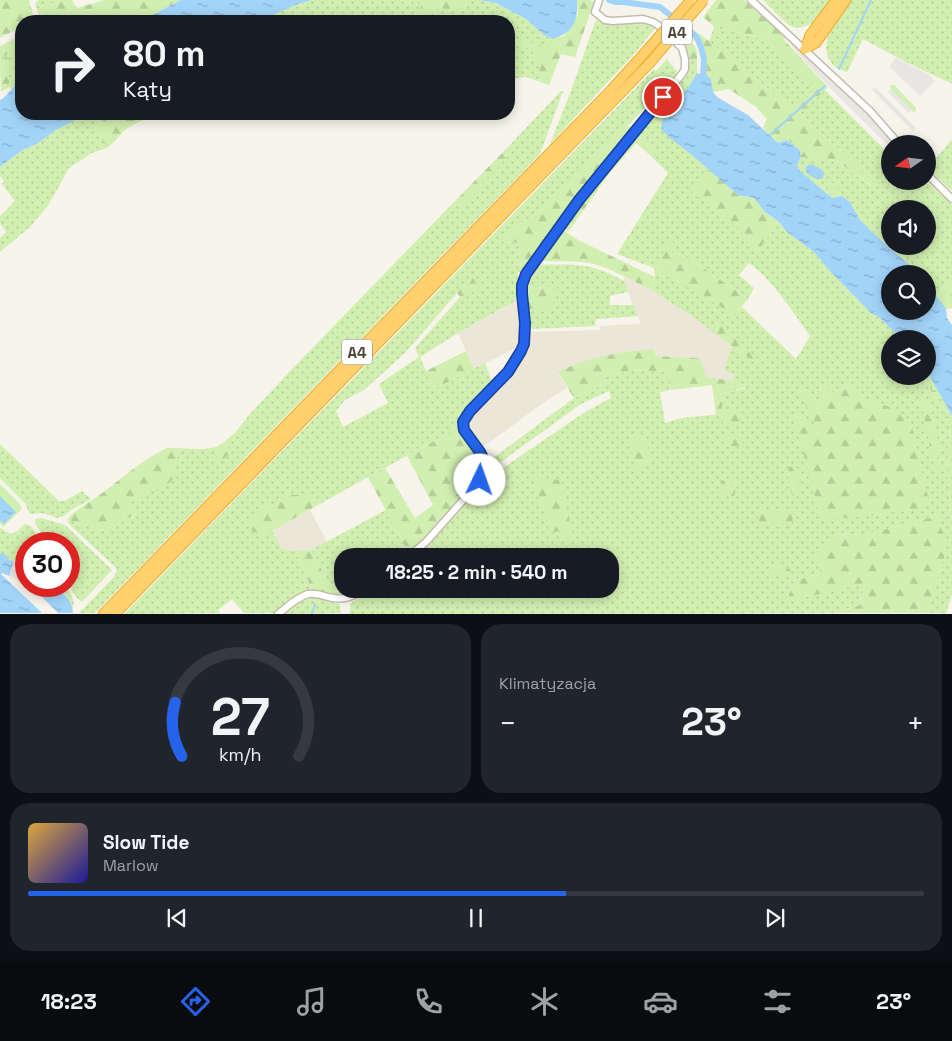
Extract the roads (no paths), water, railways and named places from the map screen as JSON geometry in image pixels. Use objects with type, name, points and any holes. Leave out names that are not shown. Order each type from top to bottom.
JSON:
[{"type":"highway","name":"A4","points":[[103,614],[611,90],[692,0]]},
{"type":"highway","name":"A4","points":[[115,614],[649,64],[704,0]]},
{"type":"highway","points":[[805,49],[810,35],[836,0]]},
{"type":"highway","points":[[805,49],[816,43],[846,0]]},
{"type":"street","points":[[751,0],[870,111],[891,135]]},
{"type":"street","points":[[419,548],[480,480],[485,468],[480,452],[464,430],[463,422],[470,411],[508,372],[524,344],[525,323],[522,285],[526,274],[579,200],[685,69],[686,59],[682,48],[658,25],[643,19],[606,20],[595,12],[599,1]]},
{"type":"street","points":[[936,183],[952,199]]},
{"type":"street","points":[[278,614],[301,597],[310,594],[334,598]]},
{"type":"water","points":[[181,0],[312,0],[273,15],[152,15]]},
{"type":"water","points":[[479,0],[577,0],[577,14],[570,29],[553,39],[544,35],[526,19],[496,3]]},
{"type":"water","points":[[697,73],[706,74],[711,79],[713,92],[717,97],[748,115],[778,143],[787,140],[800,150],[801,157],[797,165],[800,171],[832,198],[842,196],[850,202],[860,220],[881,240],[881,255],[898,255],[910,265],[881,265],[881,319],[871,313],[814,252],[787,232],[778,221],[765,212],[754,198],[738,195],[661,129],[663,117],[690,85]]},
{"type":"water","points":[[15,86],[15,120],[75,120],[21,151],[0,167],[0,100]]},
{"type":"water","points":[[811,164],[821,169],[824,173],[823,178],[815,178],[808,174],[805,169]]},
{"type":"water","points":[[936,296],[946,309],[947,318],[952,325],[952,416],[935,385],[936,330],[892,330],[882,320],[936,320]]},
{"type":"water","points":[[0,496],[16,512],[4,524],[0,521]]},
{"type":"water","points":[[0,553],[7,555],[6,558],[14,562],[9,576],[1,574],[15,587],[15,597],[25,597],[42,613],[0,613]]},
{"type":"water","points":[[42,597],[67,597],[70,601],[73,613],[58,613]]},
{"type":"waterway","points":[[609,0],[660,7],[696,36],[704,59],[703,75]]},
{"type":"waterway","points":[[839,69],[871,0]]},
{"type":"waterway","points":[[770,135],[825,86]]},
{"type":"waterway","points":[[312,614],[315,604]]}]
